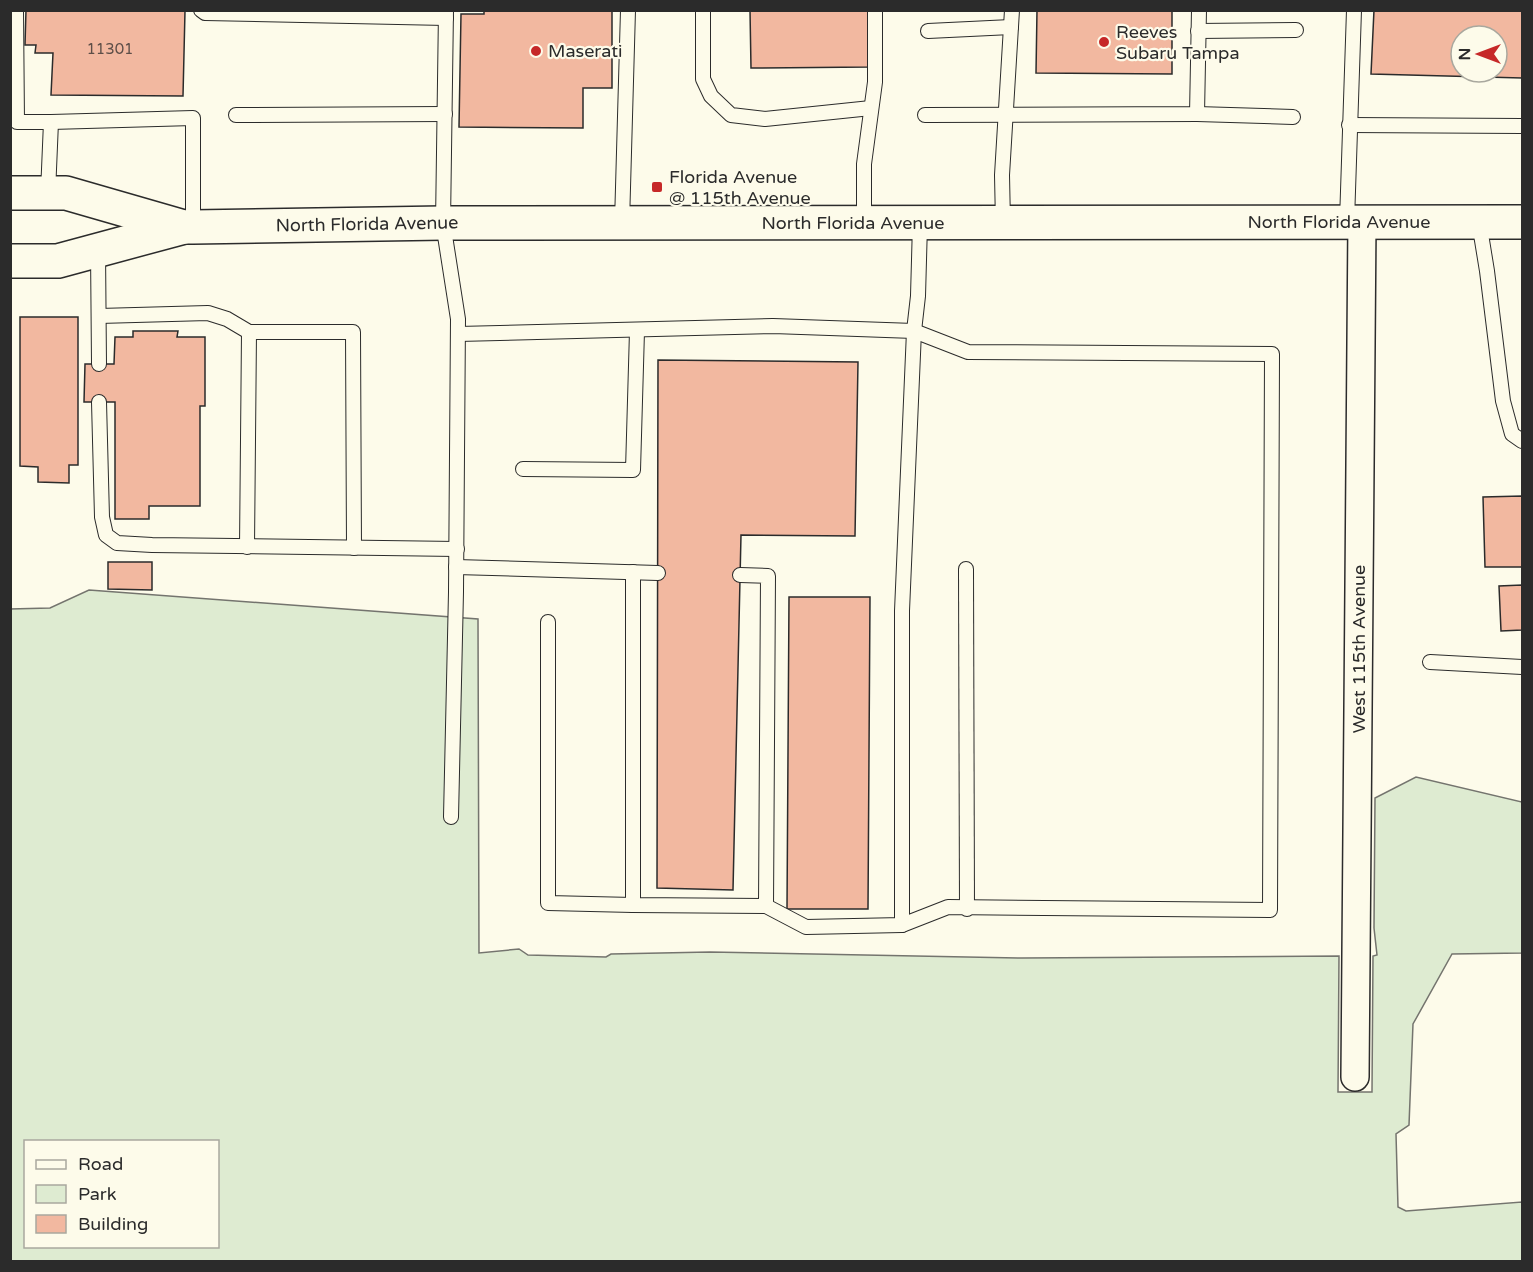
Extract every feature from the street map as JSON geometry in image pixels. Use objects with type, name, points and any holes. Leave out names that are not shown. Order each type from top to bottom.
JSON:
[{"type":"main road","name":"North Florida Avenue","points":[[10,193],[66,193],[188,227]]},
{"type":"main road","name":"North Florida Avenue","points":[[10,261],[58,261],[188,227],[443,223],[1522,222]]},
{"type":"street","name":"West 115th Avenue","points":[[1355,221],[1355,1077]]},
{"type":"lane","points":[[16,10],[17,122],[192,118],[188,227]]},
{"type":"lane","points":[[201,10],[205,13],[446,14],[443,223],[458,319],[457,549],[451,817]]},
{"type":"lane","points":[[622,223],[628,10]]},
{"type":"lane","points":[[703,10],[703,79],[711,96],[731,115],[765,119],[871,108]]},
{"type":"lane","points":[[864,223],[864,164],[875,82],[875,10]]},
{"type":"lane","points":[[1003,223],[1002,175],[1012,10]]},
{"type":"lane","points":[[1197,114],[1199,10]]},
{"type":"lane","points":[[1354,10],[1349,125],[1355,221]]},
{"type":"lane","points":[[928,31],[1011,27]]},
{"type":"lane","points":[[1198,31],[1296,30]]},
{"type":"lane","points":[[236,115],[445,114]]},
{"type":"lane","points":[[925,115],[1197,114],[1293,117]]},
{"type":"lane","points":[[48,193],[51,122]]},
{"type":"lane","points":[[1349,125],[1522,126]]},
{"type":"lane","points":[[1479,222],[1503,401],[1512,434],[1522,441]]},
{"type":"lane","points":[[902,925],[902,611],[920,224]]},
{"type":"lane","points":[[98,250],[99,364]]},
{"type":"lane","points":[[99,316],[208,313],[228,319],[249,332],[353,332],[354,548]]},
{"type":"lane","points":[[458,334],[773,326],[914,331],[968,352],[1272,354],[1270,910],[967,909],[948,907],[902,925],[806,927],[766,906],[548,903],[548,622]]},
{"type":"lane","points":[[523,469],[633,470],[637,331]]},
{"type":"lane","points":[[247,547],[249,332]]},
{"type":"lane","points":[[99,402],[102,517],[106,535],[117,543],[457,549]]},
{"type":"lane","points":[[456,567],[658,573]]},
{"type":"lane","points":[[966,569],[967,909]]},
{"type":"lane","points":[[633,572],[633,905]]},
{"type":"lane","points":[[740,575],[768,576],[766,906]]},
{"type":"lane","points":[[1430,662],[1522,667]]},
{"type":"green space","points":[[89,590],[478,619],[479,953],[519,949],[528,955],[606,957],[611,954],[710,952],[1022,958],[1339,956],[1338,1092],[1372,1092],[1373,956],[1377,955],[1374,928],[1375,798],[1416,777],[1522,802],[1522,953],[1452,954],[1413,1024],[1409,1125],[1396,1134],[1398,1207],[1406,1211],[1522,1202],[1522,1261],[11,1261],[10,609],[50,608]]},
{"type":"building","points":[[26,10],[185,11],[183,96],[51,95],[53,53],[35,53],[36,45],[25,45]]},
{"type":"building","name":"Maserati","points":[[484,10],[612,10],[612,88],[583,88],[583,128],[459,127],[461,14],[484,14]]},
{"type":"building","points":[[750,10],[868,10],[869,67],[751,68]]},
{"type":"building","name":"Reeves Subaru Tampa","points":[[1037,10],[1172,10],[1172,74],[1036,73]]},
{"type":"building","points":[[1374,10],[1522,10],[1522,78],[1509,78],[1509,24],[1449,24],[1449,76],[1371,74]]},
{"type":"building","points":[[20,317],[78,317],[78,465],[69,465],[69,483],[38,482],[38,467],[20,466]]},
{"type":"building","points":[[133,331],[178,331],[177,337],[205,337],[205,406],[200,406],[200,506],[149,506],[149,519],[115,519],[115,402],[84,402],[85,364],[114,364],[115,337],[133,337]]},
{"type":"building","points":[[658,360],[858,362],[855,536],[741,535],[733,890],[657,888]]},
{"type":"building","points":[[1522,496],[1522,567],[1485,567],[1483,497]]},
{"type":"building","points":[[108,562],[152,562],[152,590],[108,589]]},
{"type":"building","points":[[1522,585],[1522,630],[1501,631],[1499,586]]},
{"type":"building","points":[[789,597],[870,597],[868,909],[787,909]]},
{"type":"place","name":"Reeves Subaru Tampa","points":[[1104,42]]},
{"type":"place","name":"Maserati","points":[[536,51]]},
{"type":"place","name":"Florida Avenue @ 115th Avenue","points":[[657,187]]}]
